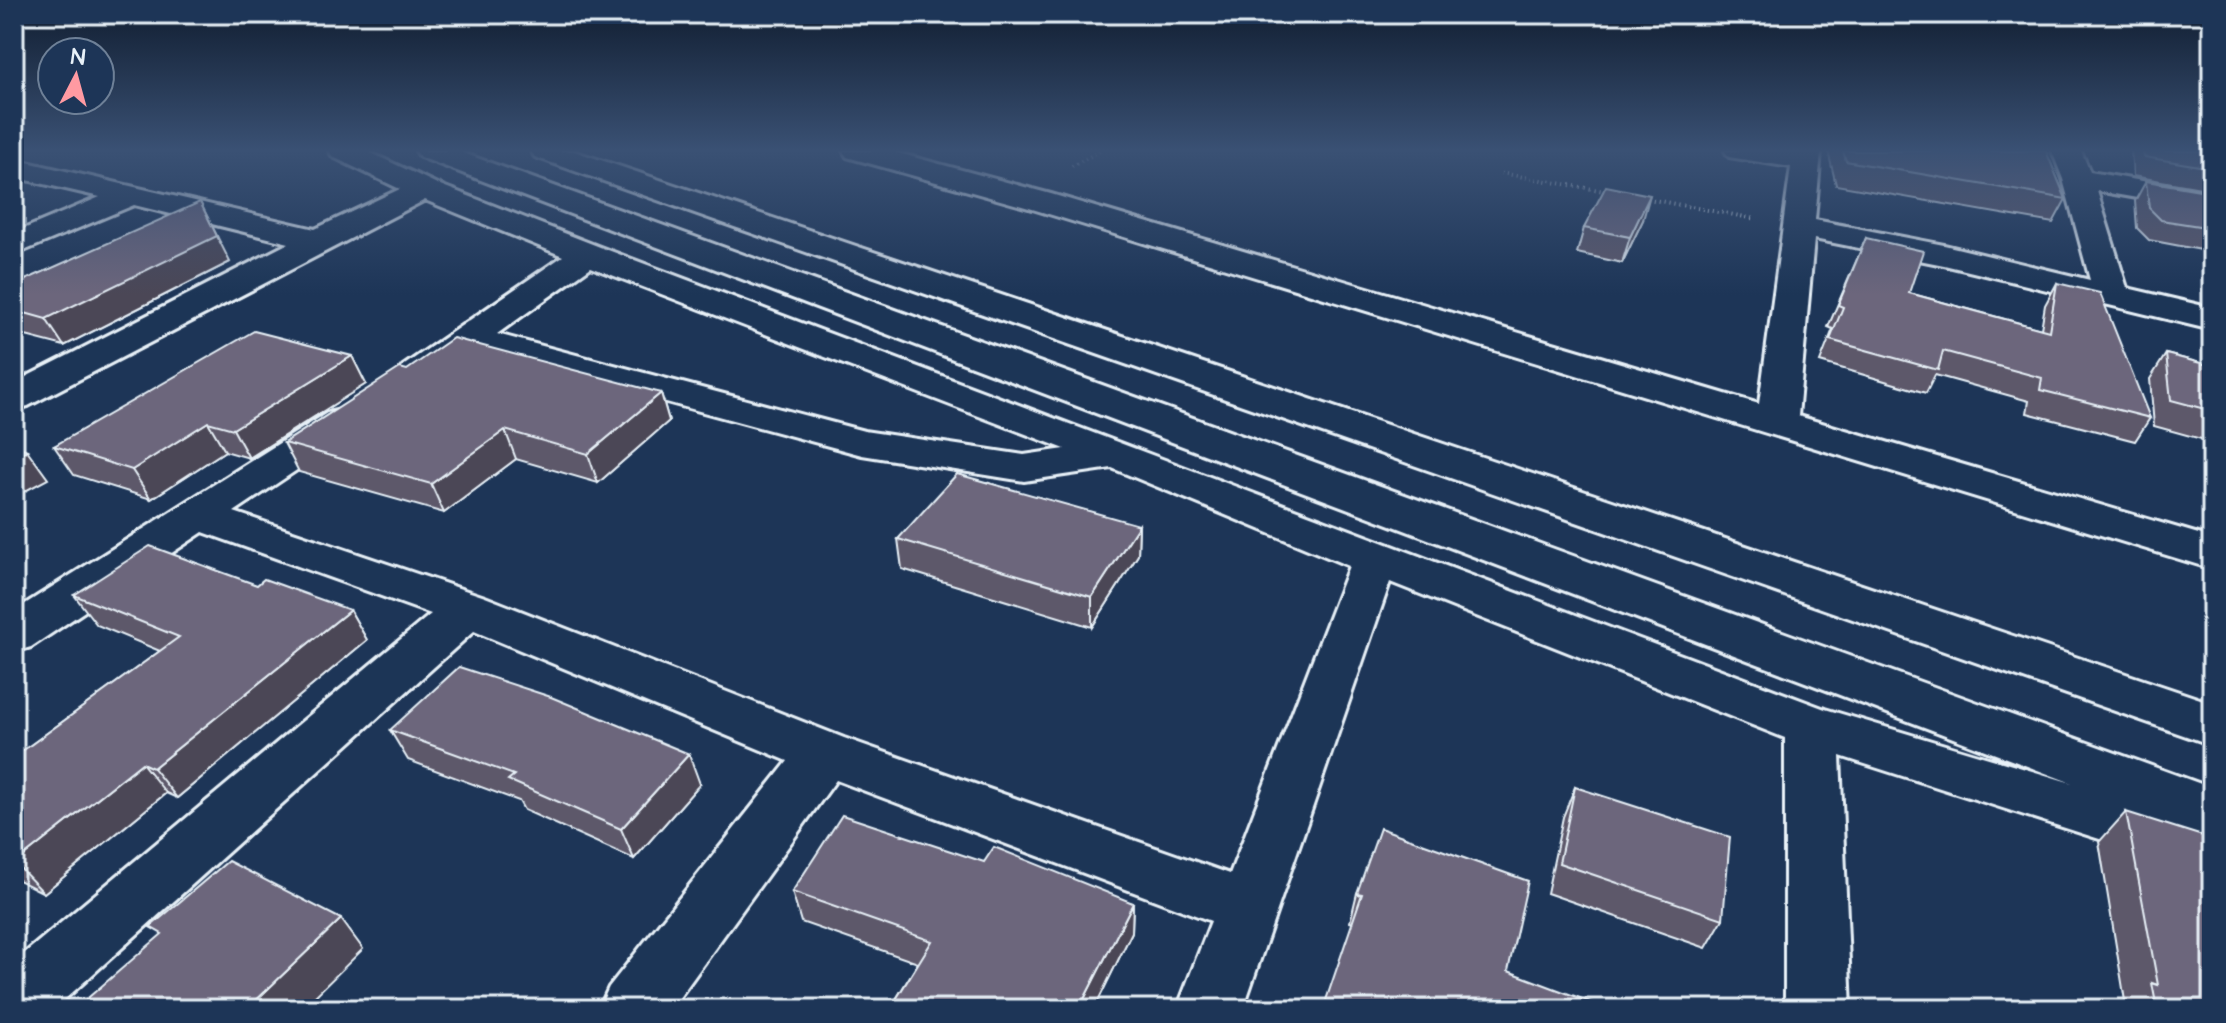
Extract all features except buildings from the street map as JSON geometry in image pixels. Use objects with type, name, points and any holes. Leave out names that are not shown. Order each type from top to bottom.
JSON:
[{"type":"street","points":[[14,245],[123,199]]},
{"type":"street","points":[[148,199],[319,240]]},
{"type":"street","points":[[14,398],[319,240],[383,199]]},
{"type":"street","points":[[482,199],[588,254],[1117,455],[1375,559],[1812,726],[2212,850]]},
{"type":"street","points":[[507,199],[2212,812]]},
{"type":"street","points":[[684,199],[2212,724]]},
{"type":"street","points":[[1029,199],[2212,554]]},
{"type":"street","points":[[1777,423],[1802,199]]},
{"type":"street","points":[[2082,199],[2112,296]]},
{"type":"street","points":[[1799,226],[1944,255],[2212,319]]},
{"type":"street","points":[[14,634],[470,338],[588,254]]},
{"type":"street","points":[[470,338],[862,443],[1024,468],[1117,455]]},
{"type":"street","points":[[198,515],[468,609],[825,753],[1248,908]]},
{"type":"street","points":[[1210,1009],[1375,559]]},
{"type":"street","points":[[14,1003],[468,609]]},
{"type":"street","points":[[1812,726],[1818,1009]]},
{"type":"street","points":[[632,1009],[825,753]]},
{"type":"path","points":[[1646,199],[1799,226]]}]
